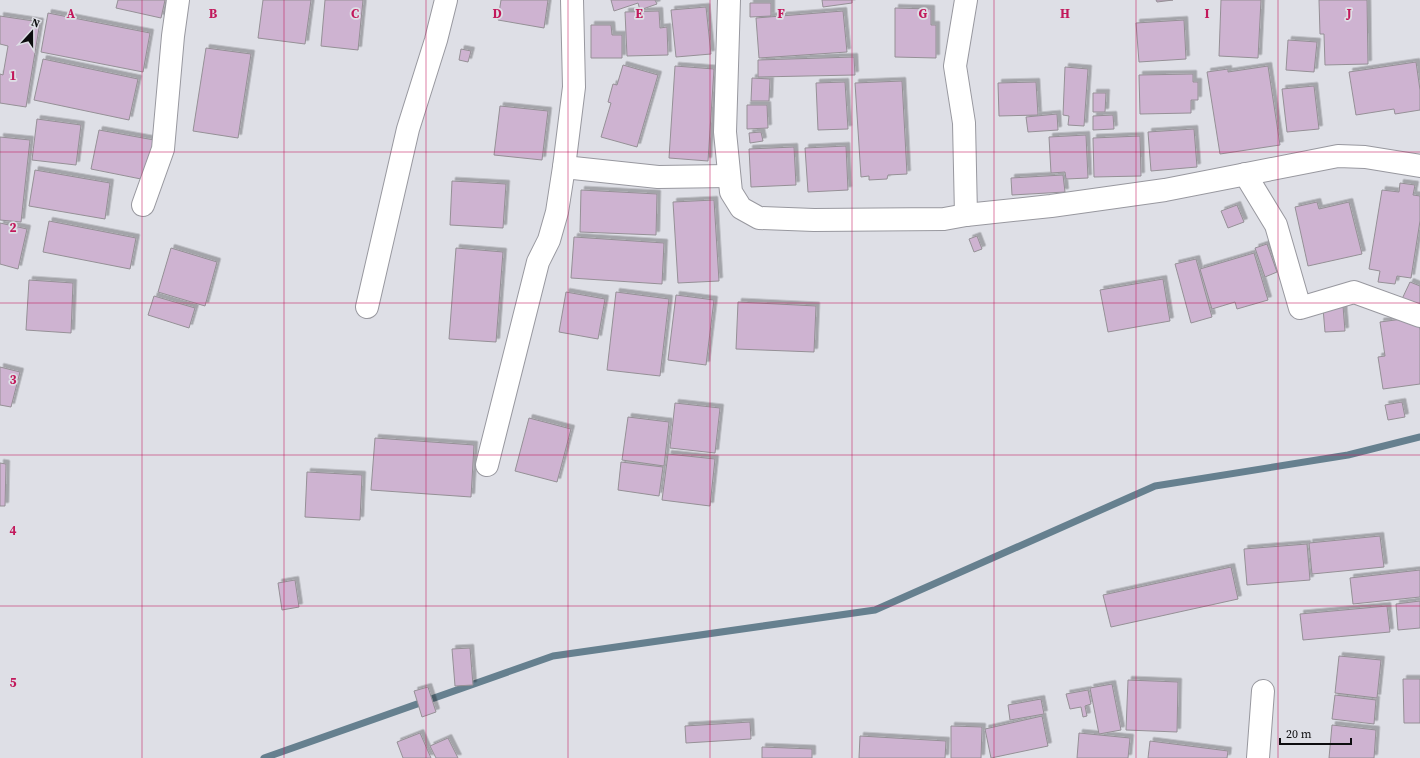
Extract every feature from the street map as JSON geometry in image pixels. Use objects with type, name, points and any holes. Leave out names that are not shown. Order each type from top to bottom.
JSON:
[{"type":"street","points":[[143,205],[163,149],[173,36],[178,0]]},
{"type":"street","points":[[367,307],[408,129],[436,40],[446,0]]},
{"type":"street","points":[[487,466],[538,262],[550,240],[557,212],[574,87],[572,0]]},
{"type":"street","points":[[729,0],[725,132],[730,192],[741,208],[759,218],[814,220],[944,219],[1164,190],[1338,156],[1365,157],[1420,166]]},
{"type":"street","points":[[966,0],[955,66],[964,123],[966,215]]},
{"type":"street","points":[[564,167],[658,177],[729,176]]},
{"type":"street","points":[[1245,174],[1276,225],[1300,308],[1354,292],[1420,316]]},
{"type":"street","points":[[1258,758],[1263,691]]},
{"type":"building","points":[[118,0],[165,0],[161,18],[116,8]]},
{"type":"building","points":[[263,0],[311,0],[305,44],[258,38]]},
{"type":"building","points":[[325,0],[363,0],[358,50],[321,46]]},
{"type":"building","points":[[501,0],[548,0],[544,28],[498,20]]},
{"type":"building","points":[[611,0],[655,0],[657,4],[640,10],[638,3],[614,11]]},
{"type":"building","points":[[822,0],[852,0],[852,3],[823,7]]},
{"type":"building","points":[[1156,0],[1173,0],[1157,2]]},
{"type":"building","points":[[1221,0],[1261,0],[1258,58],[1219,56]]},
{"type":"building","points":[[1319,0],[1367,0],[1368,64],[1325,65],[1324,34],[1320,34]]},
{"type":"building","points":[[750,3],[771,3],[771,16],[750,17]]},
{"type":"building","points":[[706,7],[711,54],[676,57],[671,10]]},
{"type":"building","points":[[895,8],[931,9],[931,25],[936,25],[936,58],[895,57]]},
{"type":"building","points":[[659,11],[660,28],[667,27],[668,55],[627,56],[625,12]]},
{"type":"building","points":[[843,11],[847,52],[759,58],[756,18]]},
{"type":"building","points":[[48,13],[150,33],[143,72],[41,52]]},
{"type":"building","points":[[0,16],[40,22],[26,107],[0,103],[0,74],[3,75],[8,46],[0,44]]},
{"type":"building","points":[[1184,20],[1186,59],[1139,62],[1136,23]]},
{"type":"building","points":[[591,25],[611,25],[612,35],[622,35],[622,58],[591,58]]},
{"type":"building","points":[[1288,40],[1317,42],[1314,72],[1286,70]]},
{"type":"building","points":[[206,48],[251,54],[238,138],[193,131]]},
{"type":"building","points":[[461,49],[471,51],[468,62],[459,60]]},
{"type":"building","points":[[854,57],[855,75],[758,77],[758,60]]},
{"type":"building","points":[[43,59],[138,79],[129,120],[34,100]]},
{"type":"building","points":[[1416,62],[1420,90],[1420,110],[1395,114],[1394,109],[1356,115],[1349,72]]},
{"type":"building","points":[[623,65],[658,75],[637,147],[601,137],[611,103],[608,102],[613,84],[617,85]]},
{"type":"building","points":[[675,66],[714,69],[708,161],[669,158]]},
{"type":"building","points":[[1268,66],[1280,145],[1220,154],[1207,72],[1228,69],[1228,72]]},
{"type":"building","points":[[1065,67],[1088,69],[1084,126],[1068,125],[1069,116],[1063,115]]},
{"type":"building","points":[[1193,74],[1193,82],[1198,82],[1198,100],[1191,100],[1191,113],[1140,114],[1139,75]]},
{"type":"building","points":[[752,78],[770,79],[769,101],[751,101]]},
{"type":"building","points":[[902,81],[907,174],[888,175],[887,179],[869,180],[869,176],[861,177],[855,83]]},
{"type":"building","points":[[845,82],[848,129],[818,130],[816,83]]},
{"type":"building","points":[[1036,82],[1038,115],[999,116],[998,83]]},
{"type":"building","points":[[1314,86],[1319,129],[1287,132],[1282,89]]},
{"type":"building","points":[[1093,93],[1106,93],[1105,112],[1093,112]]},
{"type":"building","points":[[747,105],[767,105],[768,128],[747,129]]},
{"type":"building","points":[[500,106],[548,111],[542,160],[494,155]]},
{"type":"building","points":[[1057,114],[1058,130],[1028,132],[1026,117]]},
{"type":"building","points":[[1113,115],[1114,129],[1093,130],[1093,116]]},
{"type":"building","points":[[37,119],[81,125],[76,165],[32,160]]},
{"type":"building","points":[[1194,129],[1197,167],[1151,171],[1148,132]]},
{"type":"building","points":[[99,130],[154,140],[146,180],[91,169]]},
{"type":"building","points":[[761,132],[763,141],[750,143],[749,133]]},
{"type":"building","points":[[1086,135],[1088,178],[1066,179],[1065,172],[1051,173],[1049,137]]},
{"type":"building","points":[[1140,136],[1141,176],[1094,177],[1093,138]]},
{"type":"building","points":[[0,137],[30,140],[21,222],[0,220]]},
{"type":"building","points":[[846,146],[848,190],[808,192],[805,148]]},
{"type":"building","points":[[794,147],[796,185],[751,187],[749,149]]},
{"type":"building","points":[[35,170],[110,183],[105,219],[29,206]]},
{"type":"building","points":[[1063,175],[1065,192],[1012,195],[1011,178]]},
{"type":"building","points":[[452,181],[506,184],[503,228],[450,225]]},
{"type":"building","points":[[1400,183],[1415,185],[1413,195],[1420,196],[1420,221],[1411,278],[1397,276],[1395,284],[1378,282],[1380,271],[1369,269],[1382,190],[1399,192]]},
{"type":"building","points":[[581,190],[657,194],[656,235],[580,232]]},
{"type":"building","points":[[714,200],[719,281],[678,283],[673,202]]},
{"type":"building","points":[[1317,202],[1319,209],[1349,202],[1362,254],[1308,266],[1295,207]]},
{"type":"building","points":[[1237,205],[1244,222],[1228,228],[1221,211]]},
{"type":"building","points":[[49,221],[136,238],[130,269],[43,252]]},
{"type":"building","points":[[0,223],[27,229],[18,269],[0,264]]},
{"type":"building","points":[[977,236],[982,249],[974,252],[969,239]]},
{"type":"building","points":[[574,237],[664,243],[662,284],[571,278]]},
{"type":"building","points":[[1267,244],[1277,272],[1265,277],[1255,248]]},
{"type":"building","points":[[171,248],[217,262],[205,306],[158,292]]},
{"type":"building","points":[[456,248],[503,252],[496,342],[449,339]]},
{"type":"building","points":[[1254,253],[1268,300],[1237,309],[1235,302],[1212,309],[1200,269]]},
{"type":"building","points":[[1196,259],[1212,317],[1191,323],[1175,264]]},
{"type":"building","points":[[1163,279],[1170,321],[1108,332],[1100,290]]},
{"type":"building","points":[[29,280],[73,283],[71,333],[26,330]]},
{"type":"building","points":[[1410,282],[1420,286],[1420,307],[1402,299]]},
{"type":"building","points":[[566,292],[605,299],[598,339],[559,332]]},
{"type":"building","points":[[616,292],[669,299],[660,376],[607,370]]},
{"type":"building","points":[[676,295],[714,300],[706,365],[668,360]]},
{"type":"building","points":[[154,296],[195,308],[189,328],[148,315]]},
{"type":"building","points":[[738,302],[816,306],[814,352],[736,349]]},
{"type":"building","points":[[1343,306],[1345,331],[1325,332],[1323,308]]},
{"type":"building","points":[[1418,317],[1420,330],[1420,384],[1383,389],[1378,357],[1385,356],[1380,322]]},
{"type":"building","points":[[0,367],[20,372],[11,407],[0,405]]},
{"type":"building","points":[[1402,402],[1405,417],[1388,420],[1385,405]]},
{"type":"building","points":[[675,403],[720,408],[715,453],[670,448]]},
{"type":"building","points":[[628,417],[669,422],[664,466],[622,460]]},
{"type":"building","points":[[529,418],[571,429],[557,482],[515,471]]},
{"type":"building","points":[[375,438],[474,445],[471,497],[371,490]]},
{"type":"building","points":[[668,454],[715,459],[710,506],[662,500]]},
{"type":"building","points":[[621,462],[663,467],[659,496],[618,490]]},
{"type":"building","points":[[0,463],[6,464],[5,506],[0,506]]},
{"type":"building","points":[[307,472],[362,475],[360,520],[305,517]]},
{"type":"building","points":[[1380,536],[1384,567],[1312,574],[1309,543]]},
{"type":"building","points":[[1307,544],[1310,580],[1247,585],[1244,549]]},
{"type":"building","points":[[1231,567],[1238,599],[1111,627],[1103,595]]},
{"type":"building","points":[[1420,570],[1420,597],[1353,604],[1350,578]]},
{"type":"building","points":[[295,580],[299,607],[282,610],[278,583]]},
{"type":"building","points":[[1420,601],[1420,628],[1398,630],[1396,604]]},
{"type":"building","points":[[1387,606],[1390,632],[1303,640],[1300,614]]},
{"type":"building","points":[[470,648],[473,685],[455,686],[452,649]]},
{"type":"building","points":[[1339,656],[1381,660],[1377,698],[1335,693]]},
{"type":"building","points":[[1403,679],[1420,679],[1420,723],[1404,723]]},
{"type":"building","points":[[1128,680],[1178,682],[1177,732],[1126,730]]},
{"type":"building","points":[[1112,684],[1121,730],[1099,734],[1090,688]]},
{"type":"building","points":[[428,687],[436,712],[422,717],[414,691]]},
{"type":"building","points":[[1088,690],[1091,704],[1085,706],[1087,716],[1083,717],[1081,707],[1070,709],[1066,694]]},
{"type":"building","points":[[1335,695],[1376,700],[1374,724],[1332,719]]},
{"type":"building","points":[[1041,699],[1044,714],[1010,720],[1008,705]]},
{"type":"building","points":[[1042,716],[1048,746],[991,758],[985,729]]},
{"type":"building","points":[[750,722],[751,739],[686,743],[685,726]]},
{"type":"building","points":[[1332,725],[1376,730],[1374,758],[1329,758]]},
{"type":"building","points":[[951,726],[982,727],[981,758],[951,758]]},
{"type":"building","points":[[420,733],[431,758],[403,758],[397,742]]},
{"type":"building","points":[[1079,733],[1130,738],[1128,758],[1077,758]]},
{"type":"building","points":[[860,736],[946,741],[945,758],[859,758]]},
{"type":"building","points":[[448,738],[458,758],[436,758],[430,746]]},
{"type":"building","points":[[1150,741],[1228,751],[1227,758],[1148,758]]},
{"type":"building","points":[[762,747],[812,749],[812,758],[762,758]]},
{"type":"waterway","points":[[264,758],[553,656],[875,610],[1155,486],[1348,455],[1420,437]]}]
